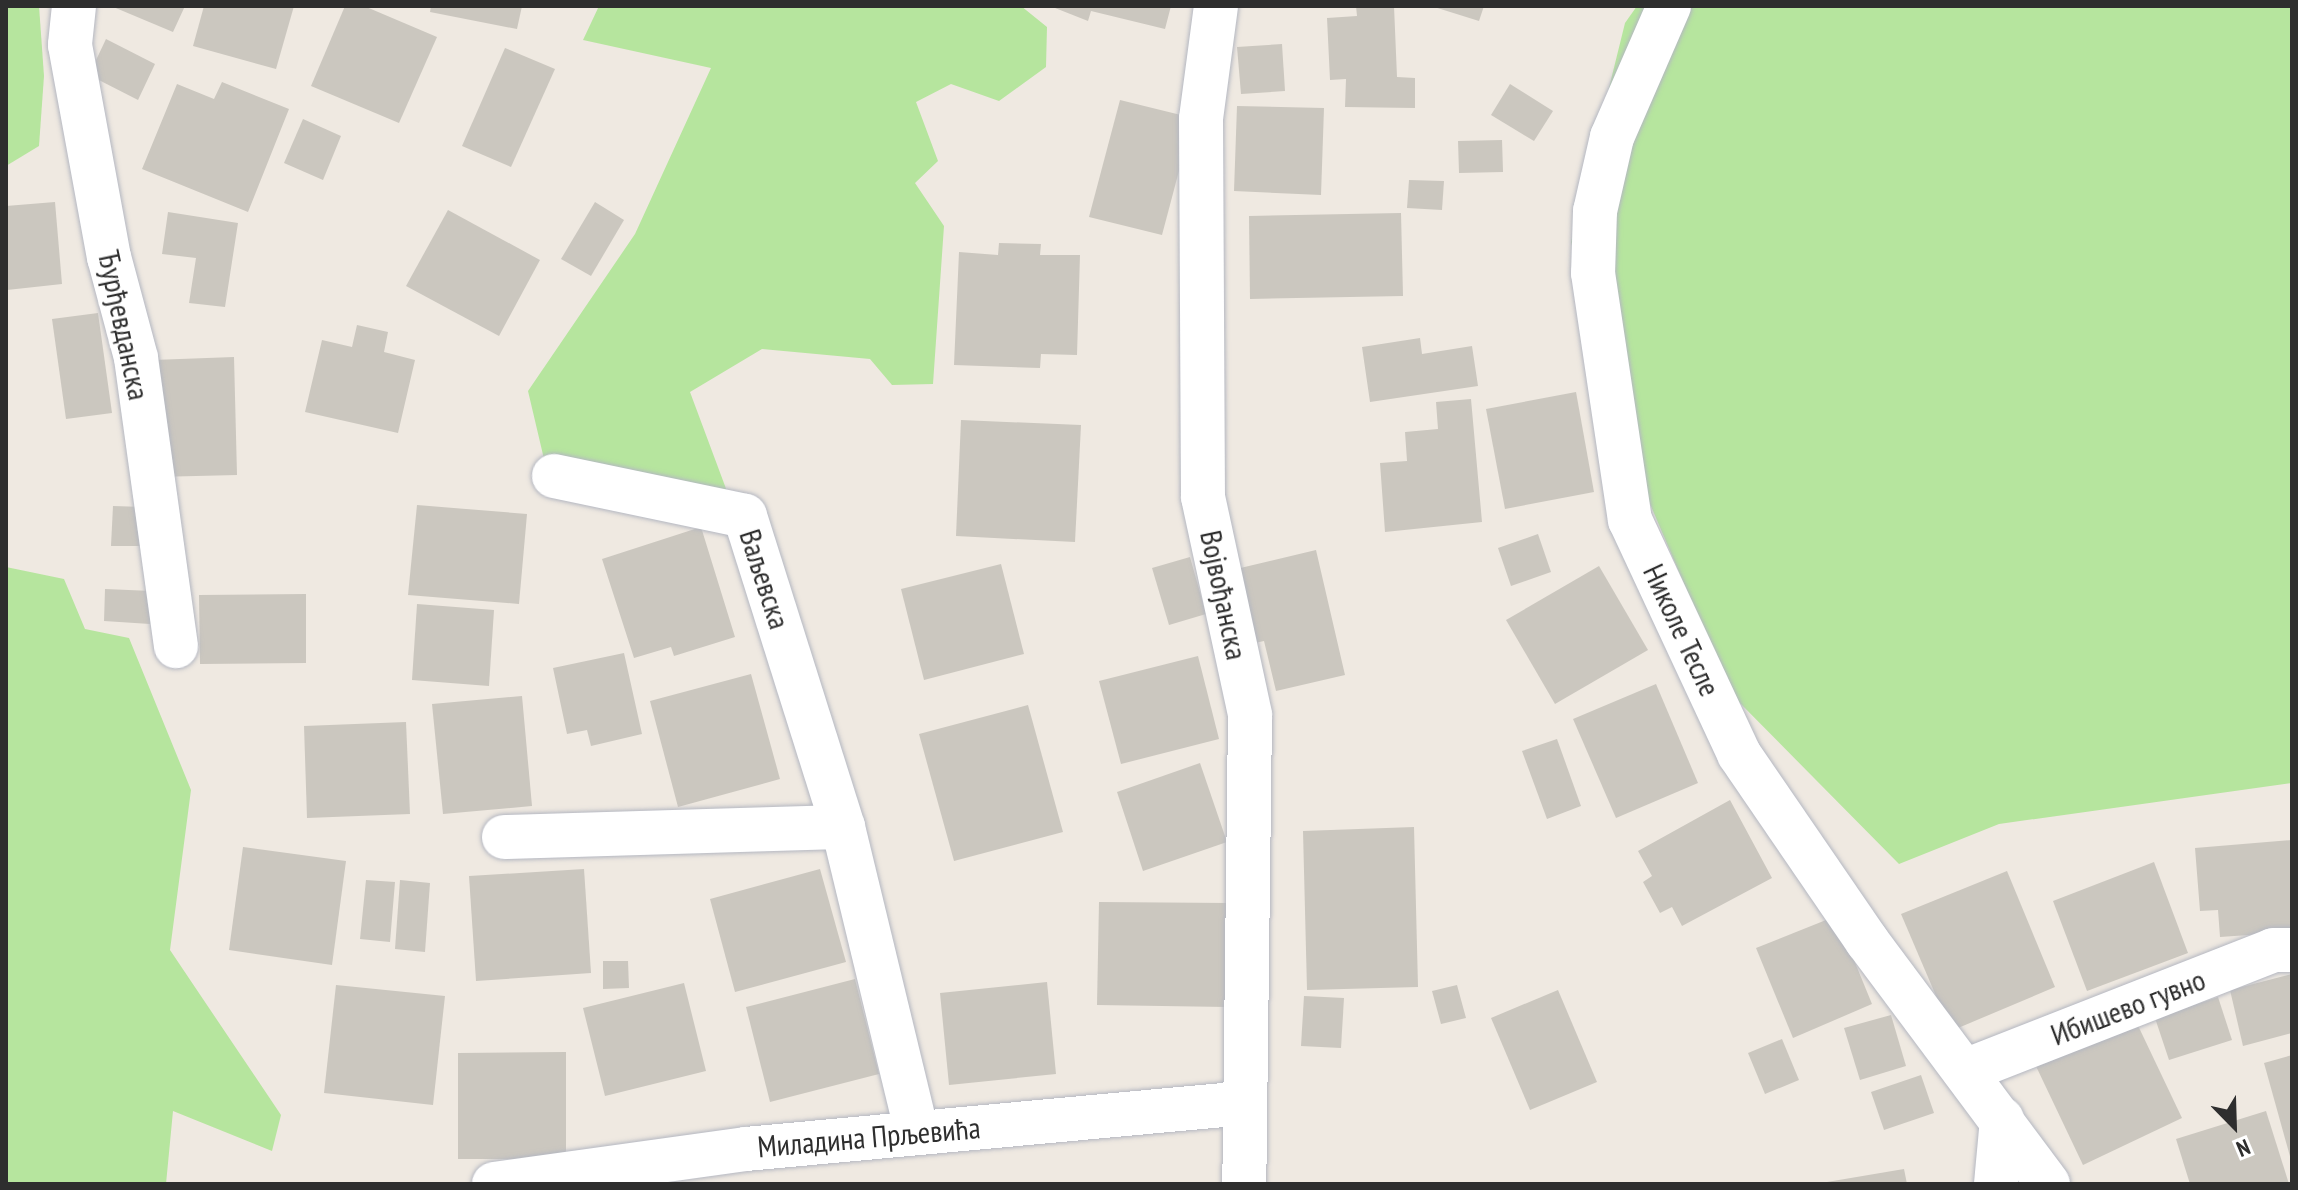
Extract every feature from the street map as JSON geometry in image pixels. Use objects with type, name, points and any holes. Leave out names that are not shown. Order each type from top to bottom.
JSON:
[{"type":"street","name":"Ђурђевданска","points":[[74,6],[70,45],[109,257],[136,358],[176,646]]},
{"type":"street","name":"Војвођанска","points":[[1216,6],[1201,119],[1203,497],[1250,715],[1244,1184]]},
{"type":"street","name":"Николе Тесле","points":[[1669,6],[1612,137],[1595,211],[1593,273],[1630,520],[1739,754],[2048,1184]]},
{"type":"street","name":"Ваљевска","points":[[554,476],[745,516],[843,827],[917,1132]]},
{"type":"street","points":[[504,837],[843,827]]},
{"type":"street","name":"Ибишево гувно","points":[[1965,1071],[2273,950],[2292,950]]},
{"type":"street","name":"Миладина Прљевића","points":[[494,1184],[917,1132],[1245,1103]]},
{"type":"street","points":[[1996,1184],[2002,1119]]},
{"type":"green space","points":[[6,6],[39,6],[44,76],[39,146],[6,166]]},
{"type":"green space","points":[[599,6],[1021,6],[1047,27],[1046,67],[999,101],[951,84],[916,102],[938,161],[915,183],[944,226],[933,384],[892,385],[870,359],[762,349],[690,392],[728,494],[544,459],[528,391],[635,234],[711,68],[583,40]]},
{"type":"green space","points":[[1637,6],[2292,6],[2292,783],[1999,824],[1899,864],[1731,694],[1633,464],[1571,242],[1625,23]]},
{"type":"green space","points":[[6,567],[64,579],[85,629],[129,638],[191,790],[170,950],[281,1115],[272,1151],[173,1111],[166,1184],[6,1184]]},
{"type":"building","points":[[111,6],[185,6],[173,32]]},
{"type":"building","points":[[204,6],[294,6],[276,69],[193,46]]},
{"type":"building","points":[[345,6],[364,6],[437,37],[399,123],[311,86]]},
{"type":"building","points":[[431,6],[522,6],[517,29],[430,12]]},
{"type":"building","points":[[1050,6],[1171,6],[1165,29],[1091,11],[1088,21]]},
{"type":"building","points":[[1356,6],[1394,6],[1397,77],[1415,78],[1415,108],[1345,107],[1346,79],[1330,80],[1327,18],[1357,16]]},
{"type":"building","points":[[1431,6],[1484,6],[1479,21]]},
{"type":"building","points":[[106,39],[155,64],[138,100],[89,75]]},
{"type":"building","points":[[1282,44],[1285,91],[1241,94],[1237,47]]},
{"type":"building","points":[[505,48],[555,69],[511,167],[462,146]]},
{"type":"building","points":[[222,82],[289,109],[248,212],[142,169],[177,84],[214,99]]},
{"type":"building","points":[[1510,84],[1553,111],[1534,141],[1491,115]]},
{"type":"building","points":[[1120,100],[1193,118],[1162,235],[1089,217]]},
{"type":"building","points":[[1237,106],[1324,108],[1321,195],[1234,191]]},
{"type":"building","points":[[303,119],[341,136],[323,180],[284,163]]},
{"type":"building","points":[[1502,140],[1503,172],[1459,173],[1458,141]]},
{"type":"building","points":[[1409,180],[1444,181],[1442,210],[1407,208]]},
{"type":"building","points":[[55,202],[62,284],[7,290],[6,206]]},
{"type":"building","points":[[595,202],[624,220],[591,276],[561,259]]},
{"type":"building","points":[[448,210],[540,260],[499,336],[406,286]]},
{"type":"building","points":[[168,212],[238,223],[225,307],[189,303],[196,258],[162,254]]},
{"type":"building","points":[[1401,213],[1403,296],[1250,299],[1249,216]]},
{"type":"building","points":[[999,243],[1041,244],[1040,255],[1080,255],[1077,355],[1041,354],[1040,368],[954,365],[959,252],[998,255]]},
{"type":"building","points":[[98,313],[112,413],[66,419],[52,319]]},
{"type":"building","points":[[357,325],[388,332],[384,352],[415,360],[398,433],[305,412],[322,340],[352,347]]},
{"type":"building","points":[[1420,338],[1422,354],[1472,346],[1478,386],[1370,402],[1362,347]]},
{"type":"building","points":[[234,357],[237,475],[155,477],[153,360]]},
{"type":"building","points":[[1576,392],[1594,492],[1505,509],[1486,409]]},
{"type":"building","points":[[1471,399],[1482,522],[1385,532],[1380,463],[1407,461],[1405,432],[1438,429],[1436,402]]},
{"type":"building","points":[[961,420],[1081,425],[1075,542],[956,536]]},
{"type":"building","points":[[417,505],[527,514],[519,604],[408,595]]},
{"type":"building","points":[[113,506],[144,507],[142,546],[111,546]]},
{"type":"building","points":[[701,527],[735,637],[674,656],[671,647],[634,658],[602,559]]},
{"type":"building","points":[[1538,534],[1551,572],[1511,586],[1498,548]]},
{"type":"building","points":[[1316,550],[1345,675],[1276,691],[1264,641],[1250,644],[1232,570]]},
{"type":"building","points":[[1190,557],[1206,614],[1169,625],[1152,568]]},
{"type":"building","points":[[1001,564],[1024,654],[924,680],[901,589]]},
{"type":"building","points":[[1599,566],[1648,650],[1555,704],[1506,620]]},
{"type":"building","points":[[105,589],[152,591],[150,624],[104,621]]},
{"type":"building","points":[[306,594],[306,663],[200,664],[199,595]]},
{"type":"building","points":[[417,604],[494,610],[489,686],[412,680]]},
{"type":"building","points":[[624,653],[642,734],[591,746],[587,730],[567,734],[553,668]]},
{"type":"building","points":[[1198,656],[1219,739],[1121,764],[1099,681]]},
{"type":"building","points":[[751,674],[780,779],[678,807],[650,701]]},
{"type":"building","points":[[1656,684],[1698,783],[1616,818],[1573,719]]},
{"type":"building","points":[[522,696],[532,806],[443,814],[432,704]]},
{"type":"building","points":[[1028,705],[1063,832],[954,861],[919,734]]},
{"type":"building","points":[[406,722],[410,814],[307,818],[304,726]]},
{"type":"building","points":[[1557,739],[1581,806],[1547,819],[1522,751]]},
{"type":"building","points":[[1200,763],[1227,842],[1143,871],[1117,792]]},
{"type":"building","points":[[1730,800],[1772,878],[1682,926],[1672,907],[1660,913],[1643,882],[1652,876],[1638,851]]},
{"type":"building","points":[[1414,827],[1418,987],[1307,990],[1303,831]]},
{"type":"building","points":[[2292,840],[2292,932],[2220,937],[2218,910],[2200,911],[2195,848]]},
{"type":"building","points":[[243,847],[346,861],[332,965],[229,950]]},
{"type":"building","points":[[2154,862],[2188,953],[2087,991],[2053,901]]},
{"type":"building","points":[[584,869],[591,973],[476,981],[469,876]]},
{"type":"building","points":[[820,869],[846,962],[735,992],[710,899]]},
{"type":"building","points":[[2007,871],[2055,987],[1951,1031],[1901,914]]},
{"type":"building","points":[[366,880],[395,882],[390,942],[360,939]]},
{"type":"building","points":[[400,880],[430,883],[425,952],[395,949]]},
{"type":"building","points":[[1099,902],[1229,903],[1227,1007],[1097,1005]]},
{"type":"building","points":[[1836,916],[1872,1004],[1793,1038],[1756,948]]},
{"type":"building","points":[[603,961],[628,961],[629,988],[603,989]]},
{"type":"building","points":[[2292,974],[2292,1033],[2243,1046],[2230,990]]},
{"type":"building","points":[[855,979],[879,1074],[770,1102],[746,1007]]},
{"type":"building","points":[[1047,982],[1056,1074],[949,1085],[940,993]]},
{"type":"building","points":[[684,983],[706,1071],[605,1096],[583,1008]]},
{"type":"building","points":[[336,985],[445,996],[433,1105],[324,1093]]},
{"type":"building","points":[[1457,985],[1466,1018],[1441,1024],[1432,991]]},
{"type":"building","points":[[1558,990],[1597,1082],[1530,1110],[1491,1018]]},
{"type":"building","points":[[1304,996],[1344,998],[1341,1048],[1301,1046]]},
{"type":"building","points":[[2218,997],[2232,1040],[2169,1060],[2155,1018]]},
{"type":"building","points":[[1891,1015],[1906,1066],[1860,1080],[1844,1028]]},
{"type":"building","points":[[2133,1015],[2182,1118],[2083,1165],[2034,1062]]},
{"type":"building","points":[[1782,1039],[1799,1080],[1765,1094],[1748,1053]]},
{"type":"building","points":[[566,1052],[566,1159],[458,1159],[458,1053]]},
{"type":"building","points":[[2292,1055],[2292,1160],[2291,1160],[2264,1063]]},
{"type":"building","points":[[1921,1075],[1934,1113],[1884,1130],[1871,1092]]},
{"type":"building","points":[[2266,1111],[2289,1184],[2190,1184],[2176,1139]]},
{"type":"building","points":[[1904,1169],[1907,1184],[1827,1184],[1827,1182]]}]
